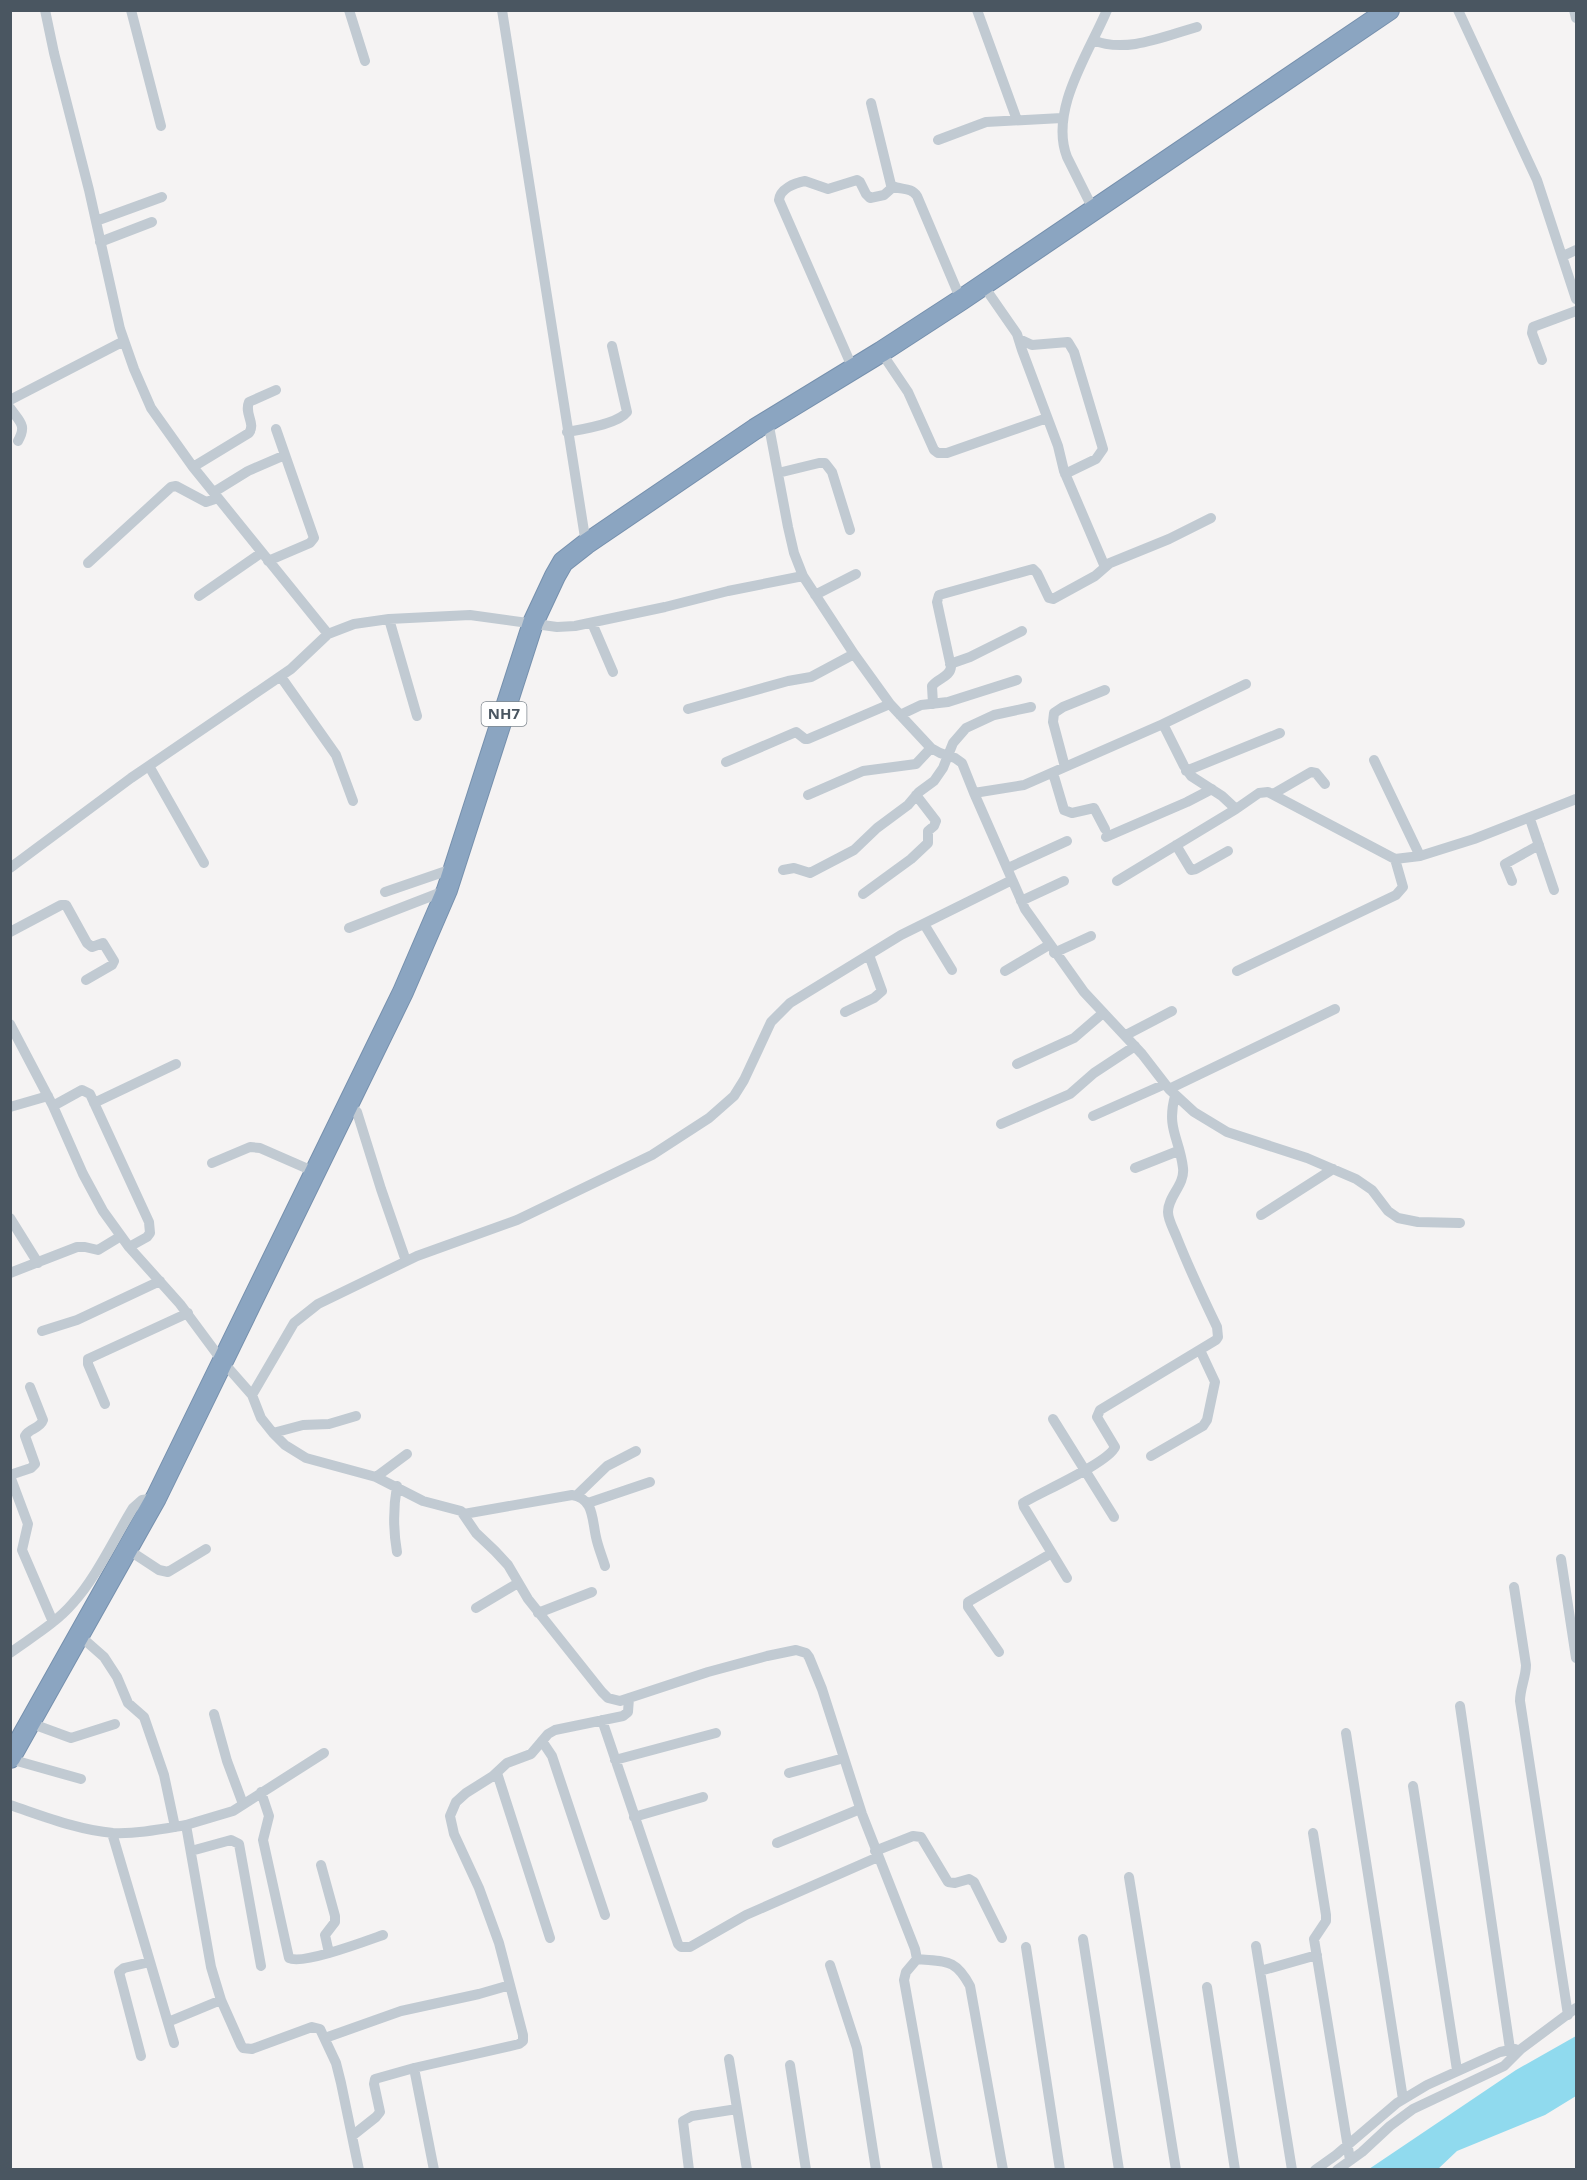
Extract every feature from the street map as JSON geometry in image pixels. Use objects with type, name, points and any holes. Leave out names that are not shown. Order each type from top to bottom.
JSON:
[{"type":"highway","name":"NH7","points":[[10,1759],[156,1498],[315,1172],[352,1106],[447,890],[534,623],[563,562],[768,421],[961,300],[1389,10]]},
{"type":"street","points":[[45,10],[124,341],[151,408],[194,467],[328,634]]},
{"type":"street","points":[[130,10],[161,126]]},
{"type":"street","points":[[349,10],[365,61]]},
{"type":"street","points":[[502,10],[586,544]]},
{"type":"street","points":[[977,10],[1017,120]]},
{"type":"street","points":[[1094,211],[1064,148],[1061,136],[1062,118],[1069,96],[1107,10]]},
{"type":"street","points":[[1458,10],[1537,180],[1576,299]]},
{"type":"street","points":[[1574,10],[1576,18]]},
{"type":"street","points":[[1093,40],[1109,46],[1134,44],[1197,27]]},
{"type":"street","points":[[871,103],[893,187]]},
{"type":"street","points":[[938,140],[982,123],[1062,118]]},
{"type":"street","points":[[853,369],[781,206],[779,195],[783,191],[805,181],[828,189],[858,180],[870,198],[884,195],[893,187],[911,189],[917,196],[961,300]]},
{"type":"street","points":[[96,221],[162,197]]},
{"type":"street","points":[[100,242],[152,222]]},
{"type":"street","points":[[1563,256],[1576,250]]},
{"type":"street","points":[[983,285],[1017,334],[1058,446],[1065,474],[1105,567]]},
{"type":"street","points":[[1542,360],[1532,333],[1533,327],[1576,311]]},
{"type":"street","points":[[1019,339],[1032,345],[1068,342],[1074,352],[1103,449],[1096,459],[1065,474]]},
{"type":"street","points":[[10,400],[124,341]]},
{"type":"street","points":[[567,432],[597,426],[621,417],[627,412],[612,346]]},
{"type":"street","points":[[881,352],[902,381],[928,439],[938,453],[947,453],[1047,418]]},
{"type":"street","points":[[194,467],[249,433],[252,426],[246,407],[249,402],[276,390]]},
{"type":"street","points":[[10,408],[23,427],[18,441]]},
{"type":"street","points":[[768,421],[794,553],[803,576],[890,704],[931,748],[962,763],[1021,901],[1051,949],[1084,992],[1126,1035],[1169,1090],[1194,1112],[1227,1132],[1282,1149],[1366,1185],[1388,1211],[1398,1218],[1418,1222],[1460,1223]]},
{"type":"street","points":[[199,596],[265,557],[310,543],[314,538],[276,429]]},
{"type":"street","points":[[88,563],[171,487],[176,486],[206,502],[248,471],[285,455]]},
{"type":"street","points":[[778,473],[819,463],[829,466],[850,530]]},
{"type":"street","points":[[933,704],[932,686],[951,671],[937,602],[939,595],[1033,569],[1049,598],[1053,598],[1095,576],[1110,563],[1169,539],[1211,518]]},
{"type":"street","points":[[815,595],[856,574]]},
{"type":"street","points":[[10,868],[149,766],[281,677],[328,634],[354,624],[470,615],[557,627],[592,623],[803,576]]},
{"type":"street","points":[[389,620],[417,716]]},
{"type":"street","points":[[592,623],[614,672]]},
{"type":"street","points":[[950,664],[970,657],[1022,631]]},
{"type":"street","points":[[688,709],[788,681],[811,677],[854,654]]},
{"type":"street","points":[[281,677],[336,755],[353,801]]},
{"type":"street","points":[[900,715],[921,705],[948,702],[1017,680]]},
{"type":"street","points":[[974,793],[1024,785],[1163,724],[1246,684]]},
{"type":"street","points":[[1065,767],[1053,722],[1054,713],[1063,706],[1105,690]]},
{"type":"street","points":[[726,762],[796,732],[808,739],[890,704]]},
{"type":"street","points":[[783,870],[795,867],[810,873],[843,857],[908,805],[916,795],[940,775],[958,735],[975,723],[994,715],[1032,707]]},
{"type":"street","points":[[1163,724],[1186,771],[1236,809]]},
{"type":"street","points":[[1186,771],[1280,733]]},
{"type":"street","points":[[808,795],[863,771],[915,764],[924,758],[931,748]]},
{"type":"street","points":[[1374,760],[1420,856]]},
{"type":"street","points":[[149,766],[204,863]]},
{"type":"street","points":[[1273,794],[1311,772],[1316,773],[1325,784]]},
{"type":"street","points":[[1053,773],[1064,810],[1072,813],[1094,808],[1105,833],[1187,802],[1212,789]]},
{"type":"street","points":[[1116,881],[1263,791],[1273,794],[1395,859],[1420,856],[1474,839],[1530,819],[1576,799]]},
{"type":"street","points":[[863,894],[911,859],[928,843],[928,831],[936,821],[916,795]]},
{"type":"street","points":[[1530,819],[1554,890]]},
{"type":"street","points":[[1008,868],[1067,841]]},
{"type":"street","points":[[1176,845],[1189,868],[1193,870],[1228,851]]},
{"type":"street","points":[[1512,881],[1505,864],[1539,845]]},
{"type":"street","points":[[1238,971],[1396,896],[1403,887],[1395,859]]},
{"type":"street","points":[[386,892],[455,868]]},
{"type":"street","points":[[252,1395],[289,1332],[305,1312],[406,1261],[440,1246],[517,1220],[652,1155],[709,1118],[734,1096],[771,1022],[790,1002],[924,924],[1012,880]]},
{"type":"street","points":[[1021,901],[1064,881]]},
{"type":"street","points":[[349,928],[447,890]]},
{"type":"street","points":[[10,932],[61,905],[66,905],[87,944],[92,946],[103,943],[114,961],[112,965],[86,980]]},
{"type":"street","points":[[924,924],[952,970]]},
{"type":"street","points":[[1005,971],[1051,949],[1091,936]]},
{"type":"street","points":[[845,1012],[874,998],[882,991],[869,955]]},
{"type":"street","points":[[1093,1116],[1169,1090],[1335,1009]]},
{"type":"street","points":[[1126,1035],[1172,1011]]},
{"type":"street","points":[[1017,1064],[1074,1038],[1103,1013]]},
{"type":"street","points":[[10,1024],[16,1047],[51,1101],[83,1174],[103,1211],[129,1247],[188,1313],[223,1362],[252,1395],[261,1418],[285,1445],[306,1458],[376,1477],[423,1501],[458,1509],[476,1533],[508,1565],[538,1613],[608,1698],[614,1701],[767,1656],[801,1651],[809,1657],[816,1672],[860,1809],[915,1949],[916,1959],[906,1972],[904,1980],[938,2169]]},
{"type":"street","points":[[1001,1124],[1070,1094],[1094,1073],[1135,1046]]},
{"type":"street","points":[[94,1103],[176,1064]]},
{"type":"street","points":[[10,1107],[51,1101],[82,1090],[90,1094],[149,1222],[150,1233],[147,1237],[129,1247]]},
{"type":"street","points":[[1067,1578],[1023,1503],[1085,1470],[1114,1450],[1115,1447],[1097,1417],[1100,1410],[1200,1350],[1215,1340],[1219,1332],[1169,1216],[1169,1205],[1183,1175],[1171,1118],[1169,1090]]},
{"type":"street","points":[[352,1106],[406,1261]]},
{"type":"street","points":[[212,1163],[250,1147],[260,1148],[315,1172]]},
{"type":"street","points":[[1135,1168],[1178,1151]]},
{"type":"street","points":[[1261,1215],[1333,1169]]},
{"type":"street","points":[[10,1218],[38,1263]]},
{"type":"street","points":[[10,1273],[77,1247],[98,1250],[121,1236]]},
{"type":"street","points":[[42,1331],[77,1320],[160,1281]]},
{"type":"street","points":[[105,1404],[88,1359],[188,1313]]},
{"type":"street","points":[[1151,1456],[1203,1426],[1207,1420],[1215,1382],[1200,1350]]},
{"type":"street","points":[[30,1387],[43,1420],[40,1426],[27,1432],[25,1436],[35,1464],[31,1468],[10,1476],[28,1524],[22,1550],[53,1622]]},
{"type":"street","points":[[273,1433],[303,1425],[329,1424],[356,1416]]},
{"type":"street","points":[[1053,1419],[1114,1517]]},
{"type":"street","points":[[577,1495],[607,1466],[636,1451]]},
{"type":"street","points":[[376,1477],[407,1454]]},
{"type":"street","points":[[588,1503],[650,1482]]},
{"type":"street","points":[[396,1486],[393,1526],[397,1552]]},
{"type":"street","points":[[464,1514],[577,1495],[591,1508],[596,1539],[605,1566]]},
{"type":"street","points":[[10,1653],[53,1622],[73,1603],[84,1590],[137,1503],[156,1498]]},
{"type":"street","points":[[127,1549],[164,1572],[173,1570],[206,1549]]},
{"type":"street","points":[[999,1652],[968,1607],[968,1602],[1052,1553]]},
{"type":"street","points":[[1561,1559],[1576,1658]]},
{"type":"street","points":[[476,1608],[518,1582]]},
{"type":"street","points":[[1315,2169],[1348,2146],[1403,2099],[1457,2070],[1515,2049],[1572,2012],[1520,1701],[1520,1690],[1526,1674],[1526,1665],[1514,1587]]},
{"type":"street","points":[[538,1613],[592,1592]]},
{"type":"street","points":[[79,1635],[104,1657],[117,1677],[128,1703],[144,1717],[191,1851],[211,1966],[221,2000],[243,2048],[252,2049],[312,2027],[320,2029],[336,2062],[360,2169]]},
{"type":"street","points":[[352,2136],[380,2112],[375,2079],[519,2044],[523,2041],[499,1943],[479,1888],[454,1834],[450,1816],[456,1802],[466,1793],[511,1761],[531,1754],[555,1730],[626,1714],[629,1709],[629,1698]]},
{"type":"street","points":[[1337,2169],[1413,2109],[1504,2066],[1515,2049],[1460,1706]]},
{"type":"street","points":[[214,1714],[243,1804]]},
{"type":"street","points":[[602,1720],[678,1944],[685,1948],[746,1915],[913,1836],[921,1838],[948,1882],[955,1883],[969,1879],[974,1882],[1002,1938]]},
{"type":"street","points":[[30,1723],[71,1738],[115,1724]]},
{"type":"street","points":[[615,1760],[716,1733]]},
{"type":"street","points":[[1346,1733],[1403,2099]]},
{"type":"street","points":[[542,1741],[552,1756],[605,1915]]},
{"type":"street","points":[[10,1805],[112,1833],[181,1826],[233,1811],[324,1753]]},
{"type":"street","points":[[789,1773],[844,1758]]},
{"type":"street","points":[[10,1759],[81,1779]]},
{"type":"street","points":[[497,1773],[550,1938]]},
{"type":"street","points":[[1413,1786],[1457,2070]]},
{"type":"street","points":[[261,1792],[269,1816],[263,1840],[289,1958],[295,1961],[329,1953],[383,1935]]},
{"type":"street","points":[[634,1817],[703,1797]]},
{"type":"street","points":[[777,1843],[860,1809]]},
{"type":"street","points":[[112,1833],[174,2043]]},
{"type":"street","points":[[1313,1833],[1326,1915],[1326,1921],[1315,1935],[1317,1955],[1350,2160]]},
{"type":"street","points":[[191,1851],[231,1840],[239,1845],[261,1966]]},
{"type":"street","points":[[321,1865],[335,1916],[335,1922],[325,1935],[329,1953]]},
{"type":"street","points":[[1129,1877],[1176,2169]]},
{"type":"street","points":[[1083,1939],[1119,2169]]},
{"type":"street","points":[[1256,1946],[1292,2169]]},
{"type":"street","points":[[1026,1947],[1060,2169]]},
{"type":"street","points":[[1260,1971],[1317,1955]]},
{"type":"street","points":[[916,1959],[955,1965],[970,1986],[1003,2169]]},
{"type":"street","points":[[141,2056],[119,1972],[124,1968],[150,1962]]},
{"type":"street","points":[[831,1965],[857,2048],[876,2169]]},
{"type":"street","points":[[325,2038],[401,2011],[510,1986]]},
{"type":"street","points":[[1207,1987],[1235,2169]]},
{"type":"street","points":[[168,2022],[221,2000]]},
{"type":"street","points":[[729,2058],[747,2169]]},
{"type":"street","points":[[790,2065],[806,2169]]},
{"type":"street","points":[[414,2068],[434,2169]]},
{"type":"street","points":[[689,2169],[683,2121],[692,2116],[737,2109]]},
{"type":"water","points":[[1576,2036],[1576,2096],[1545,2115],[1457,2151],[1438,2169],[1369,2169],[1516,2070]]}]
